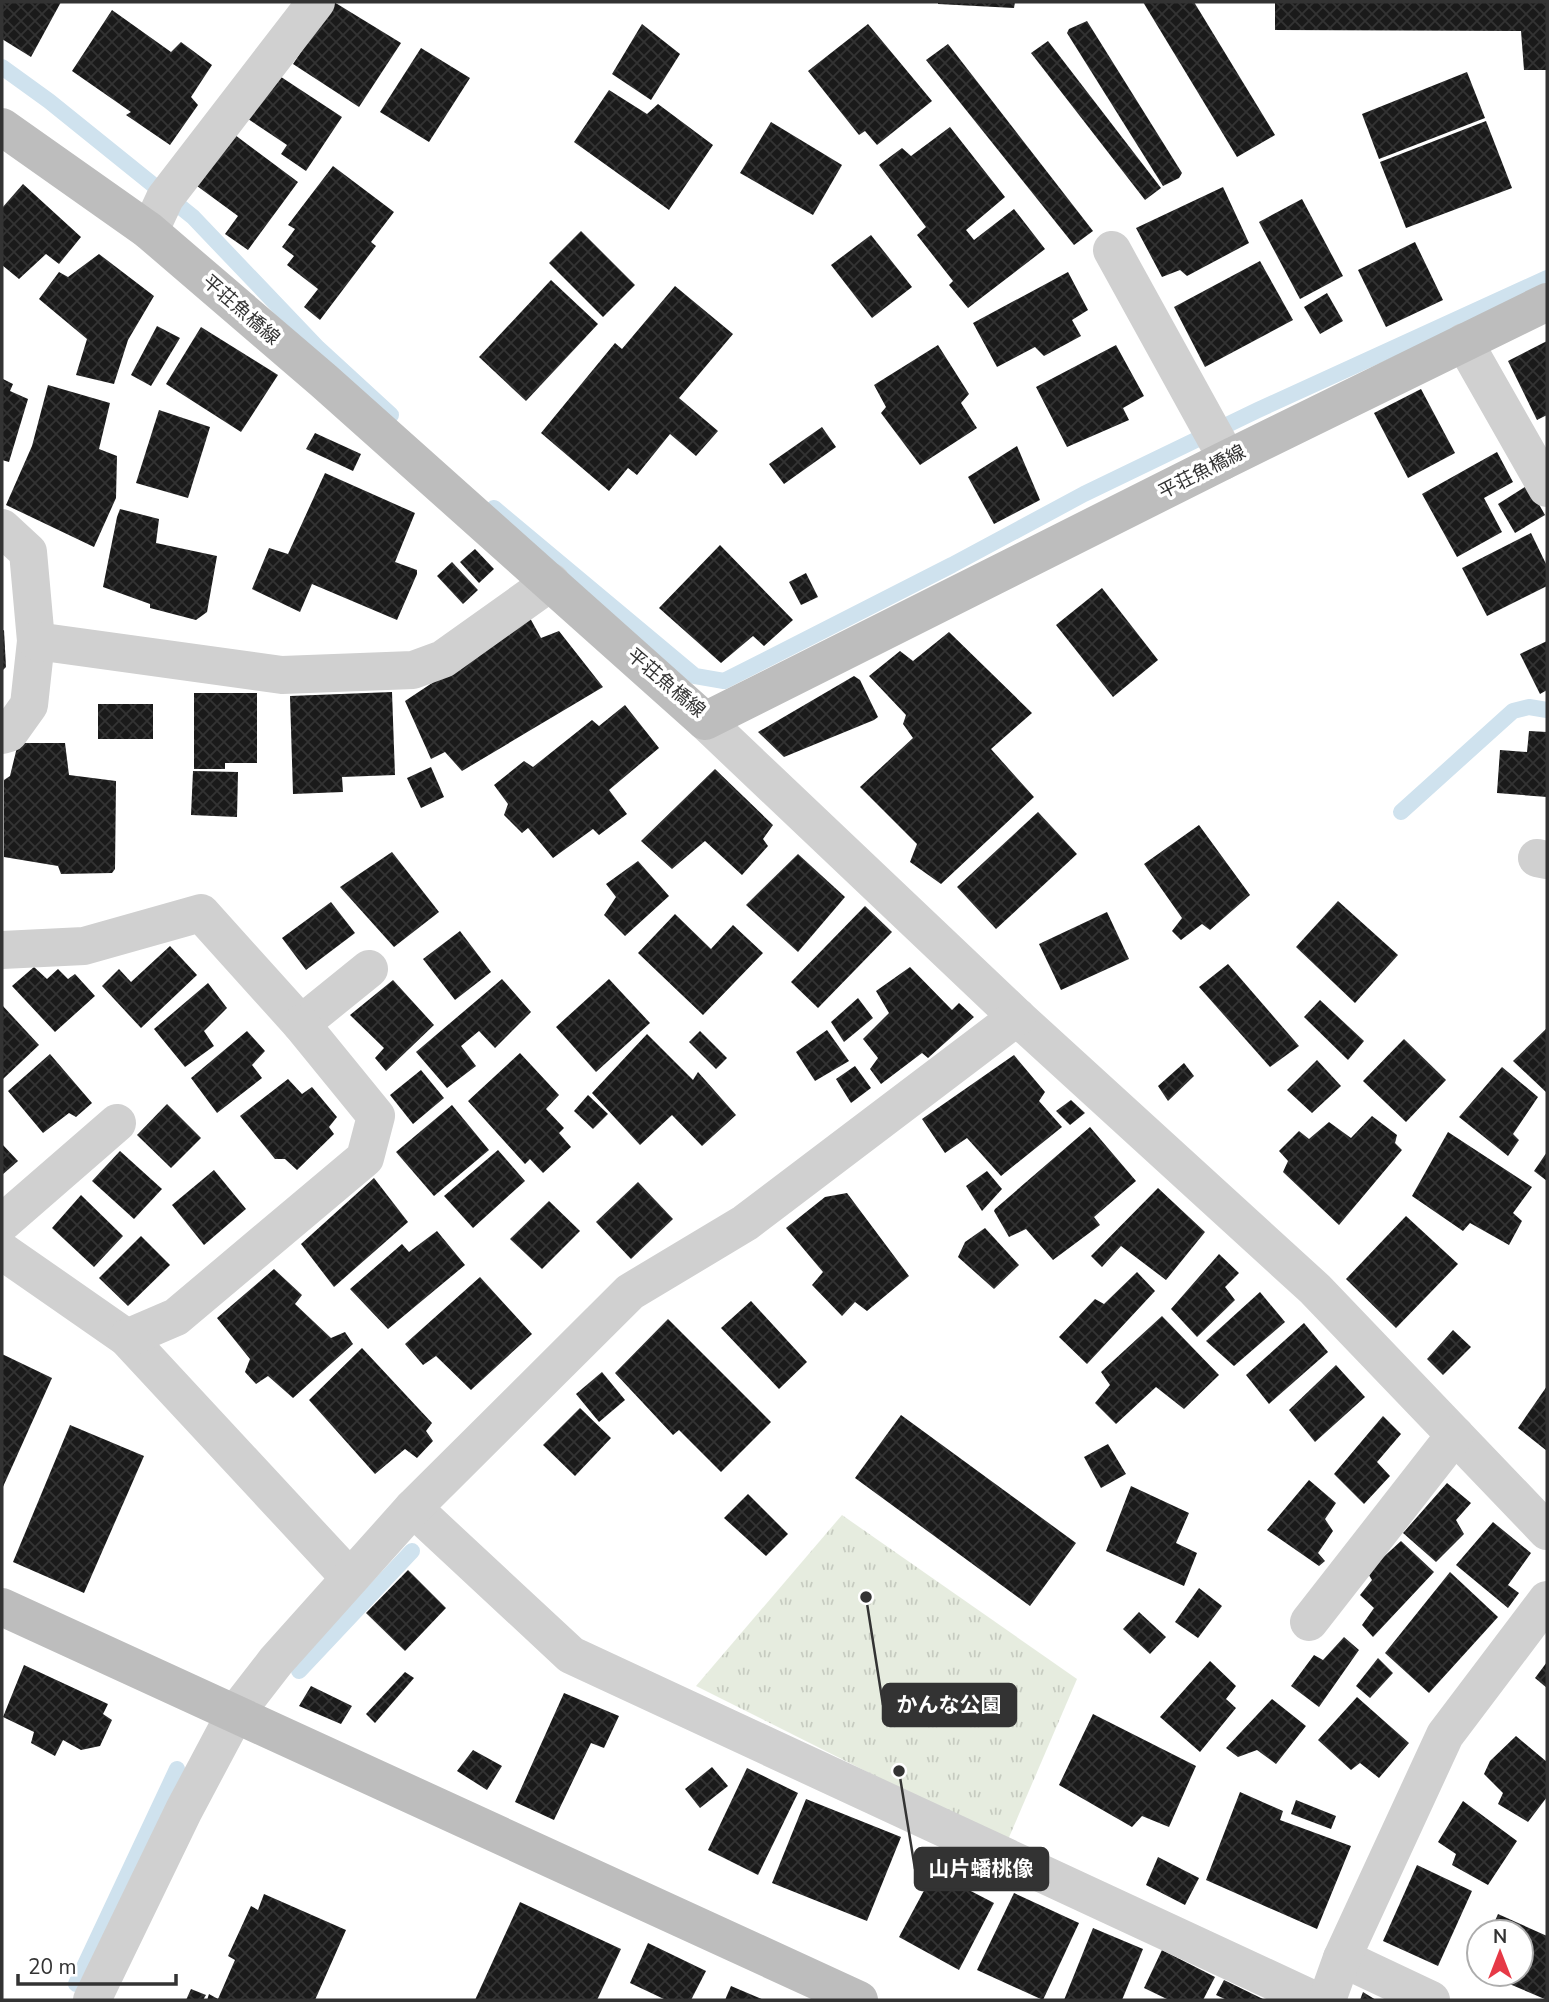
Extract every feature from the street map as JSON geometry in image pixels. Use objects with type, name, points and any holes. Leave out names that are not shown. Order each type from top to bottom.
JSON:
[{"type":"main road","name":"平荘魚橋線","points":[[2,127],[155,218],[324,381],[705,721],[1222,453],[1547,302]]},
{"type":"main road","points":[[2,1607],[859,2000]]},
{"type":"street","points":[[155,218],[316,2]]},
{"type":"street","points":[[1112,250],[1222,453]]},
{"type":"street","points":[[1464,342],[1547,488]]},
{"type":"street","points":[[2,528],[28,552],[36,641],[29,705],[9,733],[2,735]]},
{"type":"street","points":[[36,641],[282,675],[413,670],[443,659],[551,582]]},
{"type":"street","points":[[705,721],[1017,1017],[1315,1289],[1547,1531]]},
{"type":"street","points":[[2,950],[84,946],[201,913],[301,1024],[376,1116],[365,1158],[176,1317],[127,1338]]},
{"type":"street","points":[[301,1024],[369,969]]},
{"type":"street","points":[[92,2000],[184,1810],[235,1714],[276,1661],[413,1508],[630,1292],[745,1223],[1017,1017]]},
{"type":"street","points":[[2,1223],[117,1123]]},
{"type":"street","points":[[2,1251],[127,1338],[349,1577]]},
{"type":"street","points":[[1310,1622],[1455,1435]]},
{"type":"street","points":[[413,1508],[571,1655],[1314,2000]]},
{"type":"street","points":[[1327,2000],[1342,1958],[1445,1735],[1547,1600]]},
{"type":"street","points":[[1342,1958],[1431,2000]]},
{"type":"green space","points":[[842,1515],[1077,1679],[1007,1842],[696,1686]]},
{"type":"building","points":[[2,2],[61,2],[31,57],[2,39]]},
{"type":"building","points":[[334,2],[401,43],[359,107],[293,64]]},
{"type":"building","points":[[938,2],[1015,2],[1014,8]]},
{"type":"building","points":[[1143,2],[1194,2],[1275,135],[1237,157]]},
{"type":"building","points":[[1275,2],[1547,2],[1547,70],[1524,70],[1521,31],[1275,30]]},
{"type":"building","points":[[112,10],[171,52],[181,42],[212,65],[191,97],[198,105],[170,145],[126,115],[131,112],[72,71]]},
{"type":"building","points":[[1087,21],[1182,173],[1179,178],[1163,186],[1067,33],[1069,29]]},
{"type":"building","points":[[642,24],[680,54],[651,100],[612,74]]},
{"type":"building","points":[[868,24],[932,101],[877,145],[865,131],[859,135],[808,71]]},
{"type":"building","points":[[1048,41],[1161,188],[1145,200],[1031,53]]},
{"type":"building","points":[[948,44],[1093,231],[1074,245],[926,60]]},
{"type":"building","points":[[421,48],[470,78],[429,142],[380,112]]},
{"type":"building","points":[[272,71],[342,117],[306,171],[281,154],[287,145],[242,115]]},
{"type":"building","points":[[1467,72],[1485,118],[1379,159],[1362,114]]},
{"type":"building","points":[[609,90],[647,114],[658,104],[713,145],[669,210],[574,142]]},
{"type":"building","points":[[1486,121],[1512,188],[1406,228],[1380,162]]},
{"type":"building","points":[[771,122],[842,165],[813,215],[740,173]]},
{"type":"building","points":[[950,127],[1005,197],[966,230],[974,240],[1014,209],[1045,249],[968,308],[949,285],[953,281],[917,235],[926,227],[879,165],[902,148],[911,156]]},
{"type":"building","points":[[235,135],[298,182],[248,250],[225,234],[238,216],[197,186]]},
{"type":"building","points":[[333,166],[394,212],[371,242],[376,246],[320,320],[304,307],[318,289],[287,265],[294,256],[282,247],[295,229],[288,225]]},
{"type":"building","points":[[23,184],[81,237],[59,264],[46,254],[19,279],[2,265],[2,208]]},
{"type":"building","points":[[1223,187],[1249,243],[1187,276],[1180,270],[1162,277],[1136,228]]},
{"type":"building","points":[[1302,199],[1343,276],[1300,299],[1259,222]]},
{"type":"building","points":[[581,231],[635,285],[603,317],[549,263]]},
{"type":"building","points":[[871,235],[912,287],[872,318],[831,265]]},
{"type":"building","points":[[1415,242],[1443,300],[1386,327],[1358,270]]},
{"type":"building","points":[[99,254],[154,296],[128,340],[114,384],[76,375],[87,339],[39,299],[59,272],[68,277]]},
{"type":"building","points":[[1260,261],[1293,320],[1205,367],[1174,307]]},
{"type":"building","points":[[1068,272],[1088,310],[1072,320],[1081,336],[1044,356],[1035,347],[997,367],[973,323]]},
{"type":"building","points":[[551,280],[598,324],[526,401],[479,357]]},
{"type":"building","points":[[675,286],[733,334],[679,398],[718,431],[696,456],[670,434],[637,475],[628,468],[609,491],[541,433],[615,343],[622,349]]},
{"type":"building","points":[[1327,293],[1343,321],[1320,334],[1304,307]]},
{"type":"building","points":[[157,326],[180,338],[151,386],[131,375]]},
{"type":"building","points":[[201,327],[278,375],[241,432],[166,384]]},
{"type":"building","points":[[1547,341],[1547,415],[1537,420],[1508,361]]},
{"type":"building","points":[[938,345],[969,394],[961,403],[977,428],[920,465],[881,413],[886,407],[874,385]]},
{"type":"building","points":[[1116,345],[1144,396],[1123,408],[1129,420],[1067,447],[1036,387]]},
{"type":"building","points":[[3,379],[13,384],[10,391],[28,399],[9,462],[2,460]]},
{"type":"building","points":[[48,385],[110,403],[99,449],[117,456],[116,498],[94,547],[6,505],[32,446]]},
{"type":"building","points":[[1421,389],[1455,453],[1408,478],[1374,413]]},
{"type":"building","points":[[159,410],[210,427],[188,498],[136,483]]},
{"type":"building","points":[[822,427],[836,447],[784,484],[769,464]]},
{"type":"building","points":[[315,433],[361,454],[353,471],[306,449]]},
{"type":"building","points":[[1017,446],[1040,500],[994,524],[968,477]]},
{"type":"building","points":[[1497,452],[1513,482],[1484,498],[1502,532],[1457,557],[1422,494]]},
{"type":"building","points":[[325,473],[415,513],[395,562],[417,570],[417,574],[397,620],[312,584],[300,612],[252,589],[269,548],[288,554]]},
{"type":"building","points":[[1528,485],[1545,515],[1515,533],[1498,504]]},
{"type":"building","points":[[120,509],[159,519],[156,543],[217,556],[207,612],[196,620],[150,608],[150,604],[103,587]]},
{"type":"building","points":[[1531,533],[1547,566],[1547,586],[1487,616],[1462,568]]},
{"type":"building","points":[[720,545],[793,620],[764,646],[753,636],[721,663],[659,608]]},
{"type":"building","points":[[475,549],[494,569],[479,583],[460,562]]},
{"type":"building","points":[[452,562],[478,590],[463,604],[437,576]]},
{"type":"building","points":[[806,573],[818,597],[801,605],[789,582]]},
{"type":"building","points":[[1102,588],[1158,660],[1113,697],[1056,625]]},
{"type":"building","points":[[530,618],[541,638],[559,631],[603,687],[462,771],[445,752],[431,759],[405,701]]},
{"type":"building","points":[[4,630],[6,667],[2,671],[2,631]]},
{"type":"building","points":[[949,632],[1032,713],[991,749],[1034,797],[941,884],[910,862],[917,844],[860,787],[913,738],[903,724],[906,715],[869,676],[900,651],[913,661]]},
{"type":"building","points":[[1547,641],[1547,690],[1540,694],[1520,654]]},
{"type":"building","points":[[854,676],[860,680],[878,717],[874,720],[784,757],[758,732]]},
{"type":"building","points":[[392,692],[395,775],[342,777],[343,792],[293,794],[290,696]]},
{"type":"building","points":[[194,693],[257,693],[257,763],[225,763],[225,769],[194,769]]},
{"type":"building","points":[[98,704],[153,704],[153,739],[98,739]]},
{"type":"building","points":[[625,705],[659,748],[609,790],[627,814],[599,835],[593,829],[553,858],[528,828],[522,833],[504,815],[508,804],[494,785],[524,761],[533,767],[592,720],[599,726]]},
{"type":"building","points":[[1529,731],[1547,732],[1547,797],[1497,793],[1500,750],[1527,752]]},
{"type":"building","points":[[18,743],[65,743],[69,775],[116,781],[115,869],[112,873],[61,874],[58,866],[4,857],[4,780],[10,776]]},
{"type":"building","points":[[431,767],[444,797],[421,808],[407,778]]},
{"type":"building","points":[[715,769],[773,825],[763,839],[768,846],[742,875],[705,841],[672,869],[641,841]]},
{"type":"building","points":[[193,771],[238,772],[237,817],[191,815]]},
{"type":"building","points":[[1038,812],[1077,854],[996,929],[957,887]]},
{"type":"building","points":[[1199,825],[1250,895],[1210,930],[1202,924],[1181,940],[1172,931],[1182,918],[1144,864]]},
{"type":"building","points":[[392,852],[439,912],[394,947],[340,887]]},
{"type":"building","points":[[798,854],[845,897],[798,952],[746,905]]},
{"type":"building","points":[[638,861],[669,896],[625,936],[604,915],[616,897],[606,884]]},
{"type":"building","points":[[1338,901],[1398,955],[1355,1003],[1296,947]]},
{"type":"building","points":[[331,902],[355,933],[306,970],[282,938]]},
{"type":"building","points":[[865,906],[892,932],[818,1008],[791,982]]},
{"type":"building","points":[[1107,912],[1129,959],[1061,990],[1039,944]]},
{"type":"building","points":[[675,914],[711,949],[733,925],[763,953],[703,1015],[638,953]]},
{"type":"building","points":[[460,931],[491,972],[455,1000],[423,959]]},
{"type":"building","points":[[170,946],[197,975],[141,1028],[102,986],[119,969],[131,982]]},
{"type":"building","points":[[1228,964],[1299,1046],[1270,1067],[1199,987]]},
{"type":"building","points":[[34,967],[47,979],[58,969],[68,979],[75,974],[95,996],[55,1032],[12,986]]},
{"type":"building","points":[[910,967],[952,1010],[959,1003],[974,1017],[928,1058],[922,1053],[881,1084],[870,1069],[878,1058],[863,1039],[889,1013],[876,991]]},
{"type":"building","points":[[502,979],[531,1012],[495,1048],[479,1031],[461,1046],[476,1066],[447,1088],[416,1052]]},
{"type":"building","points":[[609,979],[650,1023],[596,1072],[556,1027]]},
{"type":"building","points":[[393,980],[434,1025],[386,1071],[375,1058],[384,1048],[350,1015]]},
{"type":"building","points":[[208,983],[227,1008],[204,1031],[214,1046],[185,1067],[154,1029]]},
{"type":"building","points":[[858,998],[873,1018],[844,1042],[831,1022]]},
{"type":"building","points":[[1320,1000],[1364,1041],[1348,1060],[1304,1017]]},
{"type":"building","points":[[2,1005],[39,1045],[3,1079],[2,1077]]},
{"type":"building","points":[[1547,1028],[1547,1093],[1513,1061]]},
{"type":"building","points":[[827,1030],[849,1061],[815,1081],[796,1052]]},
{"type":"building","points":[[247,1031],[265,1051],[252,1065],[262,1078],[217,1113],[191,1078]]},
{"type":"building","points":[[700,1031],[727,1058],[716,1069],[689,1042]]},
{"type":"building","points":[[647,1034],[693,1080],[698,1072],[736,1115],[702,1146],[672,1115],[640,1145],[592,1093]]},
{"type":"building","points":[[1404,1039],[1446,1080],[1406,1122],[1363,1081]]},
{"type":"building","points":[[520,1053],[559,1095],[546,1109],[564,1128],[559,1133],[571,1147],[543,1173],[530,1159],[525,1164],[468,1101]]},
{"type":"building","points":[[50,1054],[92,1103],[76,1117],[69,1113],[43,1133],[8,1091]]},
{"type":"building","points":[[1014,1055],[1045,1092],[1039,1101],[1062,1127],[1001,1176],[967,1138],[945,1153],[922,1119]]},
{"type":"building","points":[[1317,1060],[1341,1086],[1312,1113],[1287,1090]]},
{"type":"building","points":[[1184,1063],[1194,1076],[1168,1101],[1158,1086]]},
{"type":"building","points":[[855,1066],[871,1088],[851,1103],[836,1079]]},
{"type":"building","points":[[1502,1067],[1538,1097],[1513,1134],[1519,1140],[1508,1156],[1459,1117]]},
{"type":"building","points":[[421,1070],[444,1098],[413,1124],[390,1095]]},
{"type":"building","points":[[288,1079],[302,1094],[312,1087],[337,1117],[329,1127],[334,1134],[297,1170],[285,1159],[275,1159],[240,1116]]},
{"type":"building","points":[[588,1095],[608,1114],[593,1129],[574,1111]]},
{"type":"building","points":[[1071,1100],[1085,1113],[1070,1125],[1056,1111]]},
{"type":"building","points":[[167,1104],[201,1138],[171,1168],[137,1135]]},
{"type":"building","points":[[452,1105],[489,1150],[434,1196],[396,1152]]},
{"type":"building","points":[[1372,1116],[1397,1135],[1395,1143],[1402,1150],[1339,1225],[1283,1172],[1288,1161],[1279,1151],[1299,1131],[1309,1139],[1329,1122],[1351,1138]]},
{"type":"building","points":[[1090,1127],[1136,1181],[1094,1217],[1100,1225],[1053,1260],[1026,1229],[1009,1237],[994,1211]]},
{"type":"building","points":[[1448,1132],[1532,1187],[1513,1213],[1522,1221],[1509,1245],[1470,1223],[1463,1231],[1412,1196]]},
{"type":"building","points":[[2,1144],[18,1161],[2,1175]]},
{"type":"building","points":[[498,1150],[525,1181],[473,1228],[444,1196]]},
{"type":"building","points":[[120,1151],[162,1189],[134,1219],[92,1181]]},
{"type":"building","points":[[1547,1152],[1547,1181],[1534,1171]]},
{"type":"building","points":[[214,1170],[246,1209],[204,1245],[172,1205]]},
{"type":"building","points":[[987,1171],[1002,1189],[982,1211],[966,1186]]},
{"type":"building","points":[[374,1178],[408,1222],[334,1287],[301,1244]]},
{"type":"building","points":[[638,1182],[673,1219],[631,1259],[596,1222]]},
{"type":"building","points":[[1158,1188],[1205,1232],[1166,1280],[1121,1246],[1102,1267],[1091,1256]]},
{"type":"building","points":[[847,1193],[909,1276],[867,1311],[855,1302],[842,1316],[812,1285],[823,1272],[786,1228],[825,1197]]},
{"type":"building","points":[[81,1195],[123,1236],[94,1267],[52,1228]]},
{"type":"building","points":[[549,1201],[580,1231],[542,1269],[510,1239]]},
{"type":"building","points":[[1406,1216],[1458,1264],[1396,1328],[1346,1279]]},
{"type":"building","points":[[985,1228],[1019,1265],[994,1289],[958,1257],[965,1242]]},
{"type":"building","points":[[437,1231],[465,1265],[388,1329],[350,1289],[402,1244],[409,1252]]},
{"type":"building","points":[[141,1236],[170,1265],[128,1306],[99,1278]]},
{"type":"building","points":[[1219,1254],[1239,1273],[1225,1287],[1235,1300],[1197,1337],[1171,1309]]},
{"type":"building","points":[[274,1269],[302,1295],[295,1304],[331,1338],[345,1332],[353,1344],[293,1398],[268,1376],[256,1384],[245,1372],[250,1359],[217,1318]]},
{"type":"building","points":[[1137,1272],[1155,1291],[1087,1364],[1059,1337],[1095,1299],[1104,1304]]},
{"type":"building","points":[[480,1277],[532,1334],[471,1390],[436,1356],[423,1365],[405,1344]]},
{"type":"building","points":[[1260,1292],[1285,1322],[1234,1366],[1206,1341]]},
{"type":"building","points":[[751,1301],[807,1362],[779,1389],[721,1328]]},
{"type":"building","points":[[1162,1316],[1219,1375],[1184,1409],[1156,1387],[1116,1424],[1095,1403],[1110,1385],[1101,1372]]},
{"type":"building","points":[[668,1319],[771,1422],[721,1472],[679,1430],[673,1435],[615,1373]]},
{"type":"building","points":[[1304,1323],[1328,1352],[1269,1404],[1246,1375]]},
{"type":"building","points":[[1453,1330],[1471,1347],[1443,1375],[1427,1359]]},
{"type":"building","points":[[362,1348],[432,1423],[426,1431],[433,1441],[417,1458],[405,1449],[375,1474],[309,1400]]},
{"type":"building","points":[[2,1354],[52,1378],[2,1489]]},
{"type":"building","points":[[1336,1365],[1365,1397],[1315,1442],[1289,1410]]},
{"type":"building","points":[[602,1372],[625,1400],[599,1422],[576,1394]]},
{"type":"building","points":[[1547,1386],[1547,1451],[1518,1428]]},
{"type":"building","points":[[580,1408],[611,1438],[575,1476],[543,1445]]},
{"type":"building","points":[[901,1415],[1076,1543],[1030,1606],[855,1478]]},
{"type":"building","points":[[1383,1416],[1401,1434],[1377,1462],[1390,1476],[1364,1504],[1334,1474]]},
{"type":"building","points":[[70,1425],[144,1456],[84,1593],[13,1562]]},
{"type":"building","points":[[1108,1444],[1126,1474],[1101,1488],[1084,1457]]},
{"type":"building","points":[[1309,1480],[1336,1503],[1325,1519],[1333,1531],[1318,1553],[1325,1561],[1319,1566],[1267,1530]]},
{"type":"building","points":[[1447,1483],[1471,1503],[1456,1520],[1464,1534],[1436,1562],[1403,1533]]},
{"type":"building","points":[[1131,1486],[1189,1513],[1176,1543],[1197,1553],[1184,1586],[1106,1551]]},
{"type":"building","points":[[748,1494],[788,1534],[766,1556],[724,1518]]},
{"type":"building","points":[[1493,1522],[1531,1553],[1508,1585],[1519,1593],[1508,1608],[1456,1565]]},
{"type":"building","points":[[1401,1541],[1434,1572],[1373,1637],[1362,1625],[1374,1608],[1360,1595],[1372,1580],[1367,1572]]},
{"type":"building","points":[[408,1570],[446,1608],[405,1651],[366,1613]]},
{"type":"building","points":[[1450,1572],[1498,1617],[1429,1693],[1385,1653]]},
{"type":"building","points":[[1199,1588],[1222,1606],[1198,1638],[1175,1622]]},
{"type":"building","points":[[1139,1612],[1166,1637],[1150,1654],[1123,1629]]},
{"type":"building","points":[[1344,1637],[1359,1650],[1319,1707],[1291,1686],[1314,1655],[1323,1660]]},
{"type":"building","points":[[1378,1658],[1393,1673],[1370,1698],[1356,1686]]},
{"type":"building","points":[[1210,1661],[1236,1686],[1226,1699],[1236,1708],[1200,1752],[1160,1717]]},
{"type":"building","points":[[1547,1662],[1547,1688],[1535,1678]]},
{"type":"building","points":[[24,1665],[108,1704],[103,1714],[112,1720],[100,1746],[81,1750],[63,1740],[55,1756],[31,1743],[34,1732],[3,1717]]},
{"type":"building","points":[[405,1672],[414,1678],[375,1723],[366,1714]]},
{"type":"building","points":[[311,1686],[352,1706],[341,1724],[299,1706]]},
{"type":"building","points":[[564,1693],[619,1716],[604,1748],[591,1743],[554,1820],[515,1802]]},
{"type":"building","points":[[1357,1697],[1409,1743],[1379,1778],[1360,1763],[1351,1770],[1318,1740]]},
{"type":"building","points":[[1272,1699],[1306,1726],[1276,1764],[1257,1750],[1238,1757],[1226,1748]]},
{"type":"building","points":[[1093,1714],[1196,1766],[1169,1827],[1142,1816],[1132,1827],[1059,1785]]},
{"type":"building","points":[[1516,1736],[1547,1762],[1547,1797],[1528,1822],[1498,1804],[1503,1793],[1484,1774],[1490,1761]]},
{"type":"building","points":[[473,1750],[502,1766],[487,1790],[457,1771]]},
{"type":"building","points":[[712,1767],[728,1786],[700,1808],[685,1789]]},
{"type":"building","points":[[747,1768],[798,1793],[758,1875],[708,1850]]},
{"type":"building","points":[[1240,1792],[1283,1811],[1280,1820],[1351,1846],[1317,1929],[1206,1880]]},
{"type":"building","points":[[806,1799],[901,1837],[867,1921],[772,1883]]},
{"type":"building","points":[[1296,1800],[1336,1816],[1331,1829],[1291,1814]]},
{"type":"building","points":[[1463,1801],[1517,1841],[1488,1885],[1452,1865],[1456,1854],[1438,1842]]},
{"type":"building","points":[[1158,1857],[1199,1878],[1185,1905],[1146,1885]]},
{"type":"building","points":[[1417,1865],[1472,1891],[1438,1966],[1383,1941]]},
{"type":"building","points":[[934,1872],[994,1903],[959,1970],[899,1937]]},
{"type":"building","points":[[1014,1893],[1079,1923],[1043,2000],[977,1970]]},
{"type":"building","points":[[264,1894],[346,1930],[315,2000],[207,2000],[209,1994],[218,1999],[235,1960],[228,1956],[251,1906],[258,1910]]},
{"type":"building","points":[[520,1902],[621,1949],[597,2000],[475,2000]]},
{"type":"building","points":[[1093,1928],[1143,1949],[1122,2000],[1064,2000]]},
{"type":"building","points":[[1535,1931],[1547,1936],[1547,2000],[1519,1988],[1535,1988]]},
{"type":"building","points":[[648,1943],[706,1971],[691,2000],[666,2000],[630,1983]]},
{"type":"building","points":[[1162,1950],[1215,1977],[1203,2000],[1169,2000],[1144,1988]]},
{"type":"building","points":[[1224,1980],[1265,2000],[1227,2000],[1216,1995]]},
{"type":"building","points":[[731,1986],[764,2000],[725,2000]]},
{"type":"building","points":[[191,1989],[206,1995],[203,2000],[186,2000]]},
{"type":"building","points":[[1363,1992],[1376,2000],[1360,2000]]},
{"type":"waterway","points":[[2,67],[49,101],[193,217],[318,348],[391,415]]},
{"type":"waterway","points":[[494,508],[695,676],[724,681],[952,565],[1084,494],[1258,410],[1547,278]]},
{"type":"waterway","points":[[1401,812],[1513,711],[1529,707],[1547,710]]},
{"type":"waterway","points":[[299,1671],[412,1551]]},
{"type":"waterway","points":[[76,1984],[177,1769]]},
{"type":"place","name":"かんな公園","points":[[866,1597]]},
{"type":"place","name":"山片蟠桃像","points":[[899,1771]]}]
